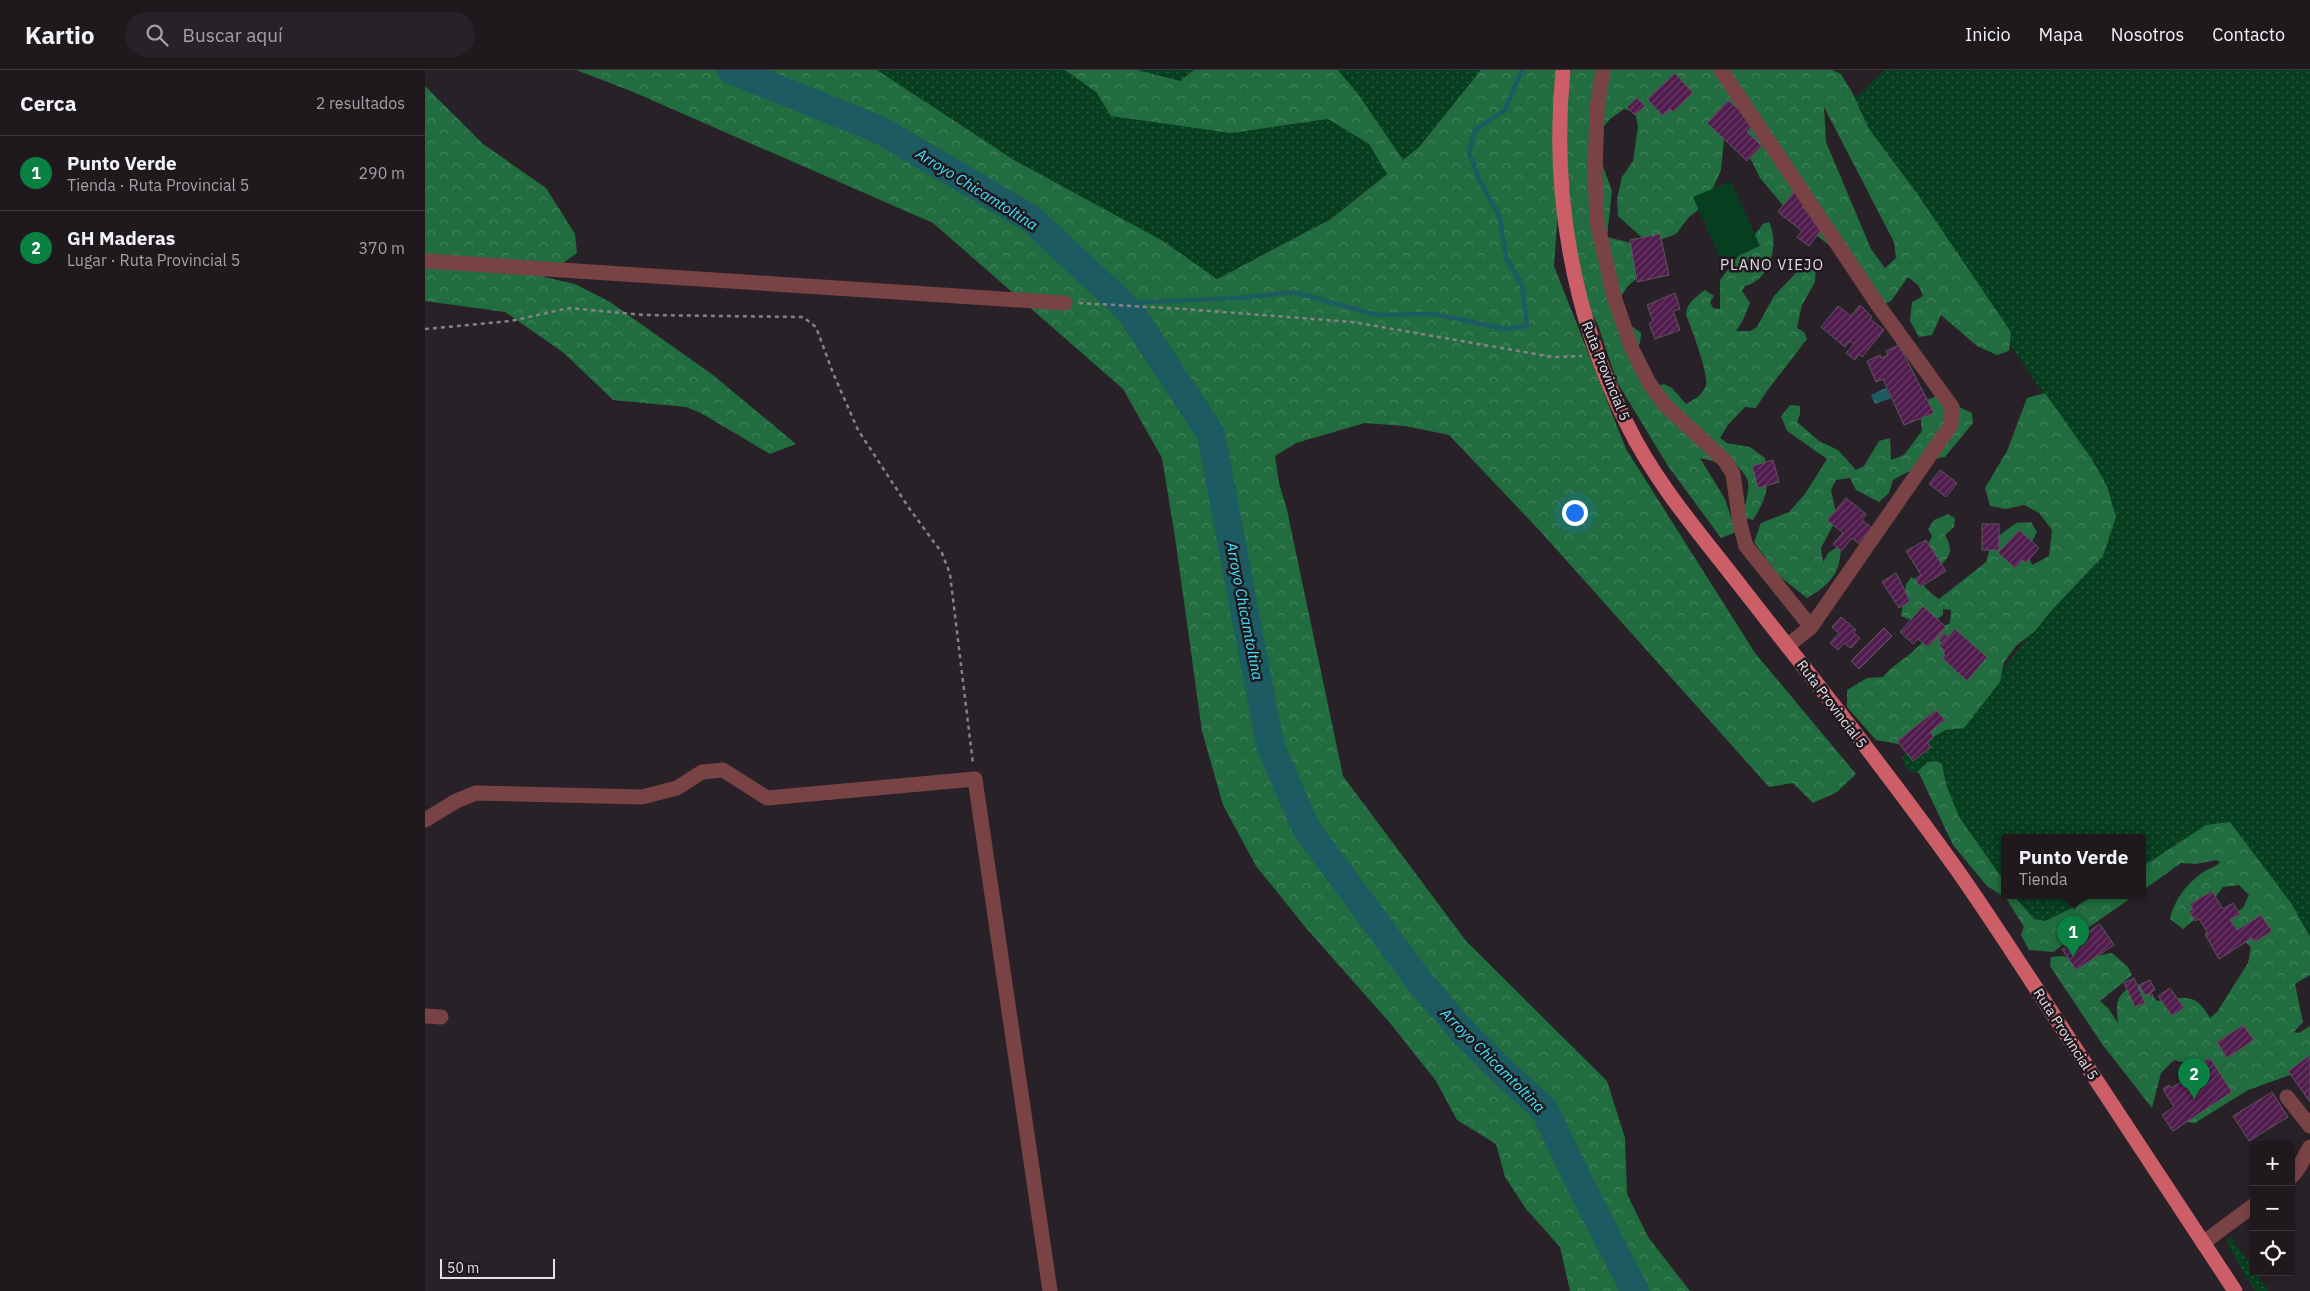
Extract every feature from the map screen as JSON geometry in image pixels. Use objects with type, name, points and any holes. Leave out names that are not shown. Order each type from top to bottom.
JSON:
[{"type":"main road","name":"Ruta Provincial 5","points":[[1563,70],[1560,102],[1560,141],[1567,244],[1578,294],[1597,356],[1628,428],[1671,496],[1899,793],[1974,895],[2235,1291]]},
{"type":"street","points":[[1603,70],[1597,108],[1595,174],[1597,222],[1614,297],[1632,350],[1649,383],[1665,405],[1725,461],[1733,474],[1740,524],[1746,546],[1811,627]]},
{"type":"street","points":[[1721,70],[1878,305],[1952,407],[1951,425],[1811,627],[1787,646]]},
{"type":"street","points":[[425,261],[1065,303]]},
{"type":"street","points":[[425,820],[456,801],[476,793],[642,797],[677,788],[702,772],[723,770],[767,798],[975,779],[1050,1291]]},
{"type":"street","points":[[425,1016],[441,1016]]},
{"type":"street","points":[[2287,1097],[2310,1126]]},
{"type":"street","points":[[2295,1174],[2301,1160],[2310,1147]]},
{"type":"street","points":[[2203,1243],[2250,1208]]},
{"type":"path","points":[[1065,303],[1184,309],[1353,322],[1553,357],[1597,356]]},
{"type":"path","points":[[425,329],[511,320],[569,308],[644,315],[803,317],[810,322],[816,327],[833,373],[858,430],[909,508],[943,553],[948,567],[975,779]]},
{"type":"green space","points":[[576,70],[877,70],[1014,160],[1163,241],[1217,279],[1331,219],[1387,174],[1369,144],[1328,119],[1231,133],[1111,116],[1096,92],[1065,70],[1137,70],[1180,81],[1194,70],[1338,70],[1358,94],[1403,160],[1419,147],[1481,70],[1569,70],[1568,83],[1571,70],[1832,70],[1841,74],[1852,92],[1869,129],[1916,192],[2011,332],[2009,351],[1997,355],[1977,346],[1941,315],[1932,335],[1919,337],[1910,321],[1912,302],[1923,296],[1919,286],[1908,277],[1891,301],[1876,308],[1830,246],[1791,215],[1760,178],[1744,146],[1725,128],[1721,170],[1706,204],[1689,217],[1676,234],[1649,244],[1618,216],[1617,199],[1622,177],[1633,161],[1638,126],[1635,112],[1624,109],[1610,119],[1593,139],[1612,191],[1607,237],[1639,245],[1639,276],[1628,286],[1614,307],[1618,316],[1641,333],[1640,343],[1630,356],[1639,376],[1672,388],[1686,404],[1701,394],[1706,385],[1705,372],[1686,311],[1692,301],[1705,290],[1714,296],[1710,302],[1713,308],[1720,309],[1720,280],[1763,224],[1769,222],[1772,231],[1773,250],[1771,260],[1761,277],[1754,283],[1745,286],[1742,291],[1750,303],[1736,331],[1750,331],[1757,327],[1774,296],[1808,260],[1816,263],[1815,282],[1802,305],[1797,328],[1804,332],[1807,339],[1756,408],[1745,407],[1728,425],[1720,438],[1727,443],[1750,447],[1765,458],[1766,491],[1762,504],[1753,520],[1744,518],[1748,486],[1747,479],[1742,471],[1734,462],[1720,465],[1700,458],[1725,499],[1736,532],[1721,538],[1668,466],[1617,382],[1598,325],[1584,300],[1573,235],[1567,162],[1566,100],[1554,266],[1626,449],[1755,653],[1856,774],[1837,792],[1813,803],[1793,783],[1769,787],[1540,531],[1449,435],[1405,426],[1365,423],[1296,443],[1275,456],[1279,483],[1287,510],[1343,776],[1466,941],[1607,1081],[1625,1138],[1627,1194],[1648,1237],[1690,1291],[1570,1291],[1560,1247],[1526,1209],[1505,1177],[1496,1144],[1457,1120],[1436,1081],[1390,1023],[1306,928],[1256,866],[1223,805],[1202,731],[1162,458],[1123,389],[933,223],[631,91]],"holes":[[[1824,107],[1894,242],[1896,258],[1885,268],[1871,249],[1826,142]]]},
{"type":"green space","points":[[877,70],[1481,70],[1419,147],[1331,219],[1216,279],[1163,241],[1014,160]]},
{"type":"green space","points":[[1885,70],[2310,70],[2310,956],[2223,829],[2146,878],[2146,834],[2001,834],[2001,883],[1930,772],[1912,772],[1906,767],[1902,758],[1908,750],[1996,678],[2093,555],[2091,464],[1858,119],[1850,103]]},
{"type":"green space","points":[[425,86],[483,144],[546,188],[575,234],[577,253],[544,277],[575,284],[610,302],[713,375],[796,444],[770,454],[701,413],[686,407],[613,400],[564,353],[505,312],[425,301]]},
{"type":"green space","points":[[1731,181],[1760,246],[1722,263],[1693,197]]},
{"type":"green space","points":[[2045,393],[2091,458],[2107,486],[2116,517],[2103,556],[2051,611],[2035,631],[2016,646],[2004,662],[2000,682],[1964,728],[1946,730],[1914,747],[1876,740],[1847,707],[1847,690],[1867,678],[1883,677],[1892,667],[1933,633],[1950,623],[1951,610],[1943,609],[1943,615],[1927,626],[1901,616],[1906,585],[1911,577],[1939,599],[1986,562],[1992,541],[2016,523],[2031,522],[2037,532],[2027,551],[2032,565],[2049,556],[2052,530],[2039,513],[2024,505],[2006,509],[1990,506],[1985,488],[2007,451],[2027,398]]},
{"type":"green space","points":[[1937,396],[1972,413],[1973,423],[1945,457],[1932,459],[1893,480],[1889,493],[1879,502],[1856,490],[1850,478],[1836,480],[1831,490],[1837,518],[1821,548],[1823,562],[1828,553],[1841,545],[1839,563],[1828,583],[1807,598],[1778,575],[1754,542],[1761,523],[1789,512],[1805,494],[1827,459],[1787,431],[1781,416],[1790,405],[1800,406],[1797,422],[1819,441],[1838,450],[1856,470],[1864,466],[1879,441],[1890,438],[1891,460],[1904,455],[1922,431],[1919,403]]},
{"type":"green space","points":[[1948,514],[1955,518],[1954,527],[1945,535],[1950,551],[1947,558],[1936,570],[1925,550],[1932,536],[1928,529],[1934,520]]},
{"type":"green space","points":[[1936,761],[1942,764],[1946,784],[1959,817],[2001,877],[2001,895],[1987,886],[1953,845],[1918,771],[1928,762]]},
{"type":"green space","points":[[2230,822],[2291,903],[2310,937],[2310,975],[2295,984],[2303,1022],[2294,1032],[2299,1033],[2310,1026],[2310,1068],[2248,1090],[2195,1123],[2173,1120],[2208,1076],[2186,1063],[2174,1060],[2161,1073],[2152,1108],[2102,1044],[2050,966],[2051,957],[2063,956],[2074,960],[2112,953],[2128,967],[2132,975],[2100,1001],[2108,1008],[2118,1023],[2118,1000],[2133,983],[2146,988],[2157,1001],[2188,998],[2199,1003],[2210,1018],[2217,1012],[2248,963],[2251,947],[2242,939],[2227,917],[2243,908],[2249,895],[2239,885],[2223,887],[2204,912],[2183,929],[2170,919],[2178,899],[2197,877],[2220,862],[2216,860],[2196,864],[2181,863],[2146,888],[2146,864],[2206,825]]},
{"type":"green space","points":[[2007,899],[2017,899],[2034,919],[2046,921],[2089,899],[2130,899],[2053,952],[2029,950],[2021,935],[2024,927]]},
{"type":"green space","points":[[2015,899],[2113,899],[2068,928],[2034,919]]},
{"type":"green space","points":[[2230,1236],[2250,1264],[2250,1276],[2258,1276],[2269,1291],[2255,1291],[2231,1251],[2227,1239]]},
{"type":"water","points":[[1886,388],[1891,398],[1875,404],[1871,395]]},
{"type":"building","points":[[1675,73],[1693,93],[1673,112],[1670,109],[1663,116],[1647,99]]},
{"type":"building","points":[[1637,98],[1645,106],[1635,115],[1627,107]]},
{"type":"building","points":[[1728,100],[1754,124],[1747,132],[1762,146],[1747,161],[1707,123]]},
{"type":"building","points":[[1795,190],[1807,200],[1802,207],[1816,218],[1813,222],[1822,229],[1809,246],[1797,237],[1802,231],[1778,212]]},
{"type":"building","points":[[1660,234],[1669,275],[1637,282],[1630,240]]},
{"type":"building","points":[[1675,293],[1680,309],[1673,311],[1680,330],[1655,339],[1649,323],[1653,321],[1647,305]]},
{"type":"building","points":[[1860,305],[1872,317],[1870,319],[1884,330],[1862,357],[1859,354],[1855,360],[1846,353],[1854,344],[1850,341],[1845,347],[1821,327],[1838,306],[1851,316]]},
{"type":"building","points":[[1899,345],[1934,413],[1904,425],[1883,379],[1876,382],[1867,361],[1880,355],[1881,358],[1888,355],[1886,351]]},
{"type":"building","points":[[1773,460],[1779,482],[1758,488],[1752,466]]},
{"type":"building","points":[[1940,470],[1957,483],[1946,497],[1929,484]]},
{"type":"building","points":[[1846,498],[1866,514],[1862,520],[1873,529],[1860,544],[1852,538],[1841,551],[1833,544],[1843,533],[1827,520]]},
{"type":"building","points":[[1982,524],[1999,524],[1999,550],[1982,550]]},
{"type":"building","points":[[2019,530],[2039,548],[2026,563],[2022,560],[2015,568],[1998,553]]},
{"type":"building","points":[[1926,540],[1946,571],[1920,587],[1915,579],[1921,575],[1906,551]]},
{"type":"building","points":[[1896,573],[1910,601],[1899,608],[1882,582]]},
{"type":"building","points":[[1923,606],[1946,627],[1928,647],[1918,639],[1913,644],[1900,632]]},
{"type":"building","points":[[1841,617],[1856,630],[1853,632],[1860,638],[1851,648],[1844,643],[1838,650],[1830,643],[1839,633],[1832,627]]},
{"type":"building","points":[[1884,628],[1892,636],[1859,669],[1851,661]]},
{"type":"building","points":[[1955,629],[1987,657],[1967,681],[1942,658],[1945,655],[1943,653],[1945,651],[1939,646]]},
{"type":"building","points":[[1944,633],[1948,636],[1942,643],[1938,640]]},
{"type":"building","points":[[1936,710],[1945,720],[1930,732],[1934,737],[1927,743],[1931,747],[1913,761],[1897,741]]},
{"type":"building","points":[[2212,891],[2223,909],[2233,903],[2240,914],[2230,920],[2237,930],[2261,915],[2272,931],[2255,942],[2252,938],[2219,959],[2205,934],[2208,933],[2199,919],[2195,921],[2189,911],[2193,909],[2190,904]]},
{"type":"building","points":[[2100,924],[2114,945],[2076,970],[2062,949]]},
{"type":"building","points":[[2134,978],[2145,1003],[2135,1007],[2124,983]]},
{"type":"building","points":[[2150,980],[2155,990],[2151,992],[2153,996],[2151,997],[2149,993],[2145,995],[2139,985]]},
{"type":"building","points":[[2170,988],[2184,1008],[2172,1016],[2158,996]]},
{"type":"building","points":[[2243,1025],[2254,1040],[2227,1058],[2217,1042]]},
{"type":"building","points":[[2310,1055],[2310,1102],[2288,1071]]},
{"type":"building","points":[[2210,1058],[2232,1092],[2173,1131],[2162,1115],[2174,1107],[2163,1089],[2169,1085],[2171,1088],[2181,1082],[2179,1077]]},
{"type":"building","points":[[2272,1092],[2288,1117],[2249,1141],[2233,1116]]},
{"type":"waterway","name":"Arroyo Chicamtoltina","points":[[731,70],[880,130],[1030,218],[1130,311],[1211,434],[1270,745],[1306,828],[1419,981],[1463,1032],[1544,1109],[1635,1291]]},
{"type":"waterway","name":"Arroyo Chicamtoltina","points":[[737,70],[744,75]]},
{"type":"waterway","points":[[1121,303],[1240,298],[1294,292],[1376,315],[1434,314],[1506,329],[1527,326],[1522,285],[1506,258],[1500,218],[1479,179],[1469,152],[1475,130],[1505,110],[1522,70]]},
{"type":"place","name":"Punto Verde","points":[[2073,957]]},
{"type":"place","name":"GH Maderas","points":[[2194,1099]]},
{"type":"district","name":"PLANO VIEJO","points":[[1772,264]]}]
